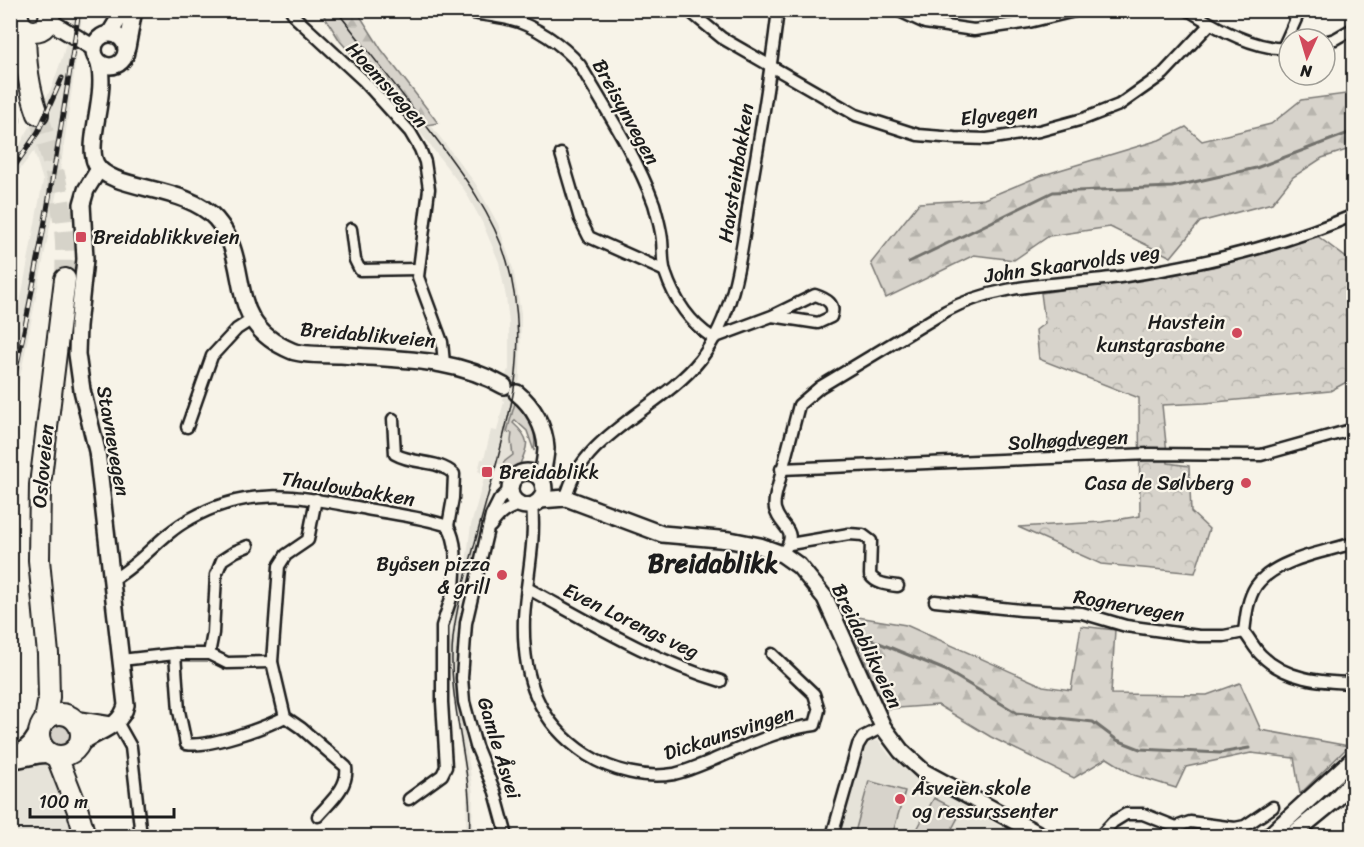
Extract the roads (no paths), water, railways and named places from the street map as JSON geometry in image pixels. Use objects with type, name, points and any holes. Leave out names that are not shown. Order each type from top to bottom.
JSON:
[{"type":"highway","points":[[31,21],[28,69],[30,87],[38,114]]},
{"type":"highway","name":"Osloveien","points":[[42,726],[49,697],[48,654],[39,560],[40,484],[65,279]]},
{"type":"highway","name":"Osloveien","points":[[48,654],[58,693],[71,718]]},
{"type":"highway","points":[[77,808],[72,763],[81,730],[71,718],[56,714],[42,726],[41,744],[54,755],[77,808],[85,837]]},
{"type":"highway","points":[[54,755],[71,754],[78,747]]},
{"type":"street","points":[[99,169],[93,154],[101,102],[100,45],[124,10]]},
{"type":"street","points":[[101,102],[118,64],[123,60],[134,10]]},
{"type":"street","name":"Hoemsvegen","points":[[291,10],[296,18],[363,80],[410,132],[420,149],[425,162],[429,189],[418,268],[420,287],[442,342],[444,363]]},
{"type":"street","name":"Breisynvegen","points":[[461,10],[510,19],[536,30],[571,54],[580,65],[629,150],[654,205],[662,237],[665,271],[690,319],[702,331],[714,338]]},
{"type":"street","name":"Elgvegen","points":[[688,10],[722,38],[856,115],[918,135],[987,139],[1039,131],[1083,119],[1119,105],[1163,74],[1210,24]]},
{"type":"street","name":"Havsteinbakken","points":[[566,498],[571,480],[581,463],[610,436],[677,382],[699,360],[714,338],[728,309],[741,259],[778,10]]},
{"type":"street","points":[[897,10],[924,24],[974,30],[1029,22],[1079,10]]},
{"type":"street","points":[[1188,10],[1210,24],[1254,42],[1277,48]]},
{"type":"street","points":[[1294,27],[1300,10]]},
{"type":"street","points":[[31,21],[72,33],[81,33],[100,45],[106,65],[118,64]]},
{"type":"street","points":[[1337,38],[1353,28]]},
{"type":"street","points":[[100,45],[121,37],[127,48]]},
{"type":"street","points":[[10,101],[13,120],[10,137]]},
{"type":"street","points":[[561,154],[580,219],[589,237],[665,271]]},
{"type":"street","name":"Breidablikveien","points":[[99,169],[113,178],[168,192],[195,202],[216,219],[230,242],[251,320],[270,339],[294,352],[444,363],[474,371],[511,390],[531,405],[546,447],[543,483],[566,498],[662,534],[730,540],[786,549],[825,598],[883,727],[901,751],[924,772],[1042,837]]},
{"type":"street","name":"Stavnevegen","points":[[99,169],[86,190],[82,204],[85,259],[77,354],[82,390],[97,451],[126,705],[124,714],[114,724]]},
{"type":"street","name":"John Skaarvolds veg","points":[[786,549],[789,529],[775,507],[781,469],[799,405],[807,396],[965,301],[989,293],[1120,277],[1221,258],[1278,243],[1353,215]]},
{"type":"street","points":[[351,229],[355,260],[360,270],[418,268]]},
{"type":"street","points":[[714,338],[771,316],[815,295],[824,298],[831,304],[833,310],[831,317],[818,323],[771,316]]},
{"type":"street","points":[[187,426],[212,356],[237,329],[251,320]]},
{"type":"street","points":[[393,419],[395,454],[403,458],[441,465],[454,474],[453,498],[448,525],[455,549],[454,589],[442,626],[442,702],[446,767],[442,775],[409,799]]},
{"type":"street","name":"Solhøgdvegen","points":[[781,469],[1150,454],[1261,455],[1353,429]]},
{"type":"street","points":[[525,473],[537,476],[543,483],[544,492],[531,504],[512,497],[511,488],[514,480],[525,473],[536,456],[542,431]]},
{"type":"street","name":"Gamle Åsvei","points":[[507,837],[495,792],[476,746],[465,702],[462,654],[466,623],[494,507],[511,488]]},
{"type":"street","name":"Thaulowbakken","points":[[112,580],[138,563],[173,529],[212,509],[262,495],[315,499],[448,525]]},
{"type":"street","name":"Breidablikveien","points":[[531,504],[566,498]]},
{"type":"street","points":[[315,499],[308,540],[286,555],[279,566],[272,662],[285,717],[302,728],[346,767],[343,786],[318,816]]},
{"type":"street","name":"Gamle Åsvei","points":[[489,529],[502,512],[509,508],[531,504]]},
{"type":"street","name":"Dickaunsvingen","points":[[531,504],[534,532],[527,588],[525,643],[529,676],[537,699],[553,728],[574,747],[594,760],[617,769],[653,776],[675,774],[778,733],[797,727],[816,725],[819,710],[814,694],[772,654]]},
{"type":"street","points":[[786,549],[849,534],[863,535],[871,541],[870,575],[881,583],[898,586]]},
{"type":"street","points":[[1353,543],[1292,561],[1272,572],[1256,586],[1248,606],[1244,632],[1261,655],[1290,675],[1321,682],[1353,683]]},
{"type":"street","points":[[209,654],[213,633],[216,574],[222,560],[236,550],[248,546]]},
{"type":"street","name":"Even Lorengs veg","points":[[527,588],[691,672],[721,681]]},
{"type":"street","points":[[454,589],[473,591]]},
{"type":"street","name":"Rognervegen","points":[[934,601],[1021,610],[1082,613],[1126,626],[1198,636],[1224,636],[1244,632]]},
{"type":"street","points":[[121,660],[175,654],[209,654],[227,663],[272,662]]},
{"type":"street","points":[[175,654],[179,711],[186,744],[194,746],[211,743],[275,723],[285,717]]},
{"type":"street","points":[[71,718],[114,724],[131,747],[141,837]]},
{"type":"street","points":[[78,747],[89,736],[114,724]]},
{"type":"street","points":[[11,762],[32,743],[42,726]]},
{"type":"street","points":[[832,837],[858,745],[863,737],[883,727]]},
{"type":"street","points":[[11,762],[39,754],[54,755]]},
{"type":"street","points":[[1269,837],[1353,758]]},
{"type":"street","points":[[1291,837],[1335,800],[1353,780]]},
{"type":"street","points":[[1100,837],[1113,822],[1126,814],[1143,814],[1176,827],[1190,822],[1235,828],[1245,826],[1273,807]]},
{"type":"waterway","points":[[909,262],[1053,192],[1172,187],[1256,168],[1354,131]]},
{"type":"waterway","points":[[862,636],[945,670],[1017,713],[1093,722],[1117,740],[1140,749],[1220,753],[1249,748]]},
{"type":"tunnel","points":[[38,114],[50,155],[63,216],[65,279]]},
{"type":"tram line","points":[[336,10],[431,132],[475,193],[501,243],[515,296],[518,351],[511,405],[461,596],[453,638],[453,688],[468,787],[469,836]]},
{"type":"railway","points":[[10,396],[48,203],[79,10]]},
{"type":"railway","points":[[10,173],[38,132],[62,78]]},
{"type":"place","name":"Breidablikkveien","points":[[81,237]]},
{"type":"place","name":"Havstein kunstgrasbane","points":[[1237,333]]},
{"type":"place","name":"Breidablikk","points":[[487,472]]},
{"type":"place","name":"Casa de Sølvberg","points":[[1246,483]]},
{"type":"place","name":"Byåsen pizza & grill","points":[[502,575]]},
{"type":"place","name":"Åsveien skole og ressurssenter","points":[[900,799]]},
{"type":"district","name":"Breidablikk","points":[[713,563]]}]
